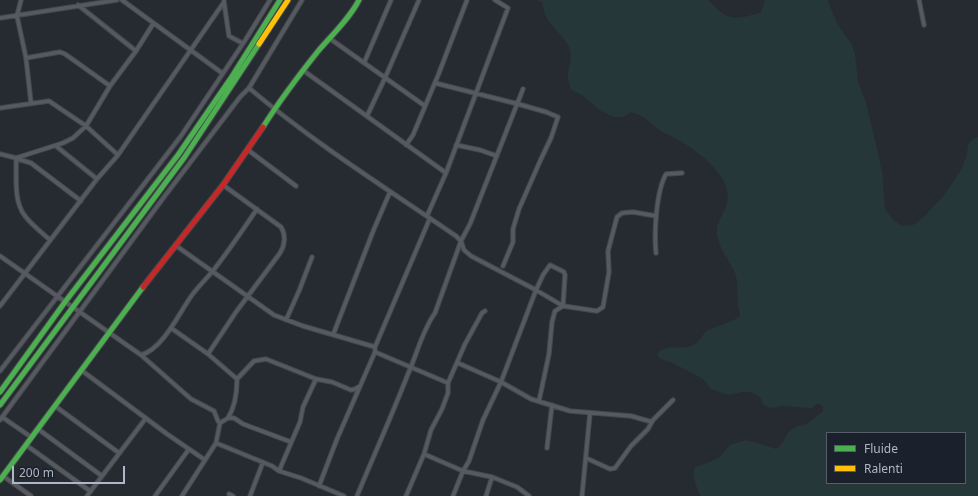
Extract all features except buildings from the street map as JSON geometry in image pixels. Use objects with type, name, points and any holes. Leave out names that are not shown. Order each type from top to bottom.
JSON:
[{"type":"main road","points":[[0,392],[65,302],[178,155],[215,101],[280,0]]},
{"type":"main road","points":[[0,405],[74,307],[214,115],[288,0]]},
{"type":"main road","points":[[1,478],[248,150],[274,109],[329,38],[353,12],[359,0]]},
{"type":"street","points":[[21,0],[18,16],[26,58],[31,103]]},
{"type":"street","points":[[0,18],[117,0]]},
{"type":"street","points":[[122,0],[222,73]]},
{"type":"street","points":[[0,371],[181,136],[270,0]]},
{"type":"street","points":[[31,437],[1,419],[164,197],[240,97],[249,88],[302,0]]},
{"type":"street","points":[[364,63],[391,0]]},
{"type":"street","points":[[367,116],[418,0]]},
{"type":"street","points":[[406,146],[413,135],[435,83],[467,0]]},
{"type":"street","points":[[319,486],[429,217],[508,8],[495,0]]},
{"type":"street","points":[[919,0],[924,25]]},
{"type":"street","points":[[224,1],[229,36],[242,44]]},
{"type":"street","points":[[0,306],[81,201],[96,179],[118,155],[224,1]]},
{"type":"street","points":[[78,5],[136,51]]},
{"type":"street","points":[[16,158],[56,146],[73,138],[86,126],[110,86],[136,51],[153,24]]},
{"type":"street","points":[[329,38],[425,106]]},
{"type":"street","points":[[26,58],[60,52],[110,86]]},
{"type":"street","points":[[304,71],[406,146],[446,173]]},
{"type":"street","points":[[435,83],[518,104],[546,112],[557,116],[558,118],[551,138],[519,209],[513,226],[513,242],[503,266]]},
{"type":"street","points":[[249,88],[274,109],[335,154],[462,241],[464,250],[471,256],[563,306],[597,311],[603,306],[609,272],[608,252],[617,217],[622,213],[633,212],[656,216]]},
{"type":"street","points":[[357,496],[430,320],[435,313],[523,89]]},
{"type":"street","points":[[208,96],[215,101]]},
{"type":"street","points":[[0,108],[49,102],[86,126],[118,155]]},
{"type":"street","points":[[456,145],[480,150],[497,156]]},
{"type":"street","points":[[56,146],[96,179]]},
{"type":"street","points":[[248,150],[296,186]]},
{"type":"street","points":[[0,154],[31,163],[81,201]]},
{"type":"street","points":[[16,158],[16,189],[19,205],[24,215],[50,240]]},
{"type":"street","points":[[656,253],[656,216],[665,175],[682,173]]},
{"type":"street","points":[[208,354],[282,251],[284,243],[284,233],[281,227],[222,185]]},
{"type":"street","points":[[333,335],[390,192]]},
{"type":"street","points":[[141,355],[152,349],[171,328],[189,299],[212,272],[257,210]]},
{"type":"street","points":[[175,245],[270,312],[286,320],[375,349],[448,383]]},
{"type":"street","points":[[0,256],[141,355],[191,399],[212,409],[220,423],[216,443],[182,496]]},
{"type":"street","points":[[286,320],[312,257]]},
{"type":"street","points":[[453,496],[463,471],[469,461],[483,420],[501,382],[536,290],[549,265],[563,271],[565,275],[563,306]]},
{"type":"street","points":[[539,401],[549,354],[552,322],[555,311],[563,306]]},
{"type":"street","points":[[406,496],[424,454],[431,430],[442,409],[448,393],[448,383],[465,344],[482,313],[485,311]]},
{"type":"street","points":[[171,328],[208,354],[237,379]]},
{"type":"street","points":[[220,423],[228,418],[233,409],[237,379],[254,361],[266,359],[316,379],[332,382],[351,390],[360,386]]},
{"type":"street","points":[[458,363],[501,382],[531,399],[570,411],[631,416],[652,422]]},
{"type":"street","points":[[81,370],[167,434],[205,460]]},
{"type":"street","points":[[279,471],[300,422],[303,407],[316,379]]},
{"type":"street","points":[[586,458],[610,469],[614,468],[631,446],[673,400]]},
{"type":"street","points":[[548,448],[552,405]]},
{"type":"street","points":[[55,406],[119,453]]},
{"type":"street","points":[[582,496],[590,413]]},
{"type":"street","points":[[87,496],[146,418]]},
{"type":"street","points":[[228,418],[234,418],[243,424],[291,442]]},
{"type":"street","points":[[38,428],[102,476]]},
{"type":"street","points":[[216,443],[263,462],[279,471],[344,496]]},
{"type":"street","points":[[26,445],[90,491]]},
{"type":"street","points":[[155,496],[189,449]]},
{"type":"street","points":[[424,454],[463,471],[492,477],[517,487],[528,496]]},
{"type":"street","points":[[250,496],[263,462]]},
{"type":"street","points":[[486,496],[492,477]]},
{"type":"street","points":[[1,478],[31,496]]},
{"type":"shaded area","points":[[537,0],[708,0],[726,15],[738,18],[761,12],[765,0],[829,0],[828,2],[838,25],[852,45],[855,54],[858,81],[866,103],[879,157],[885,209],[894,221],[903,226],[913,225],[924,217],[944,195],[961,170],[967,154],[968,145],[973,139],[978,137],[978,496],[700,495],[695,482],[694,468],[719,458],[730,445],[746,440],[776,449],[791,430],[809,422],[823,411],[823,407],[820,404],[816,404],[812,408],[782,406],[770,408],[763,404],[760,397],[751,392],[728,395],[711,389],[703,379],[673,363],[661,359],[657,355],[659,351],[667,348],[689,347],[697,343],[706,331],[738,318],[740,314],[735,273],[724,254],[717,234],[719,221],[727,203],[728,193],[725,183],[719,173],[702,156],[674,137],[664,133],[636,113],[631,112],[623,117],[614,117],[601,111],[582,95],[571,90],[568,80],[571,58],[569,47],[549,21],[543,3]]},
{"type":"traffic: fast","points":[[0,392],[65,302],[178,155],[231,78],[280,0]]},
{"type":"traffic: fast","points":[[263,127],[297,78],[319,50],[346,20],[359,0]]},
{"type":"traffic: fast","points":[[0,405],[184,158],[259,44]]},
{"type":"traffic: fast","points":[[0,480],[143,287]]},
{"type":"traffic: slow","points":[[259,44],[288,0]]},
{"type":"traffic: jam","points":[[143,287],[223,185],[263,127]]}]
